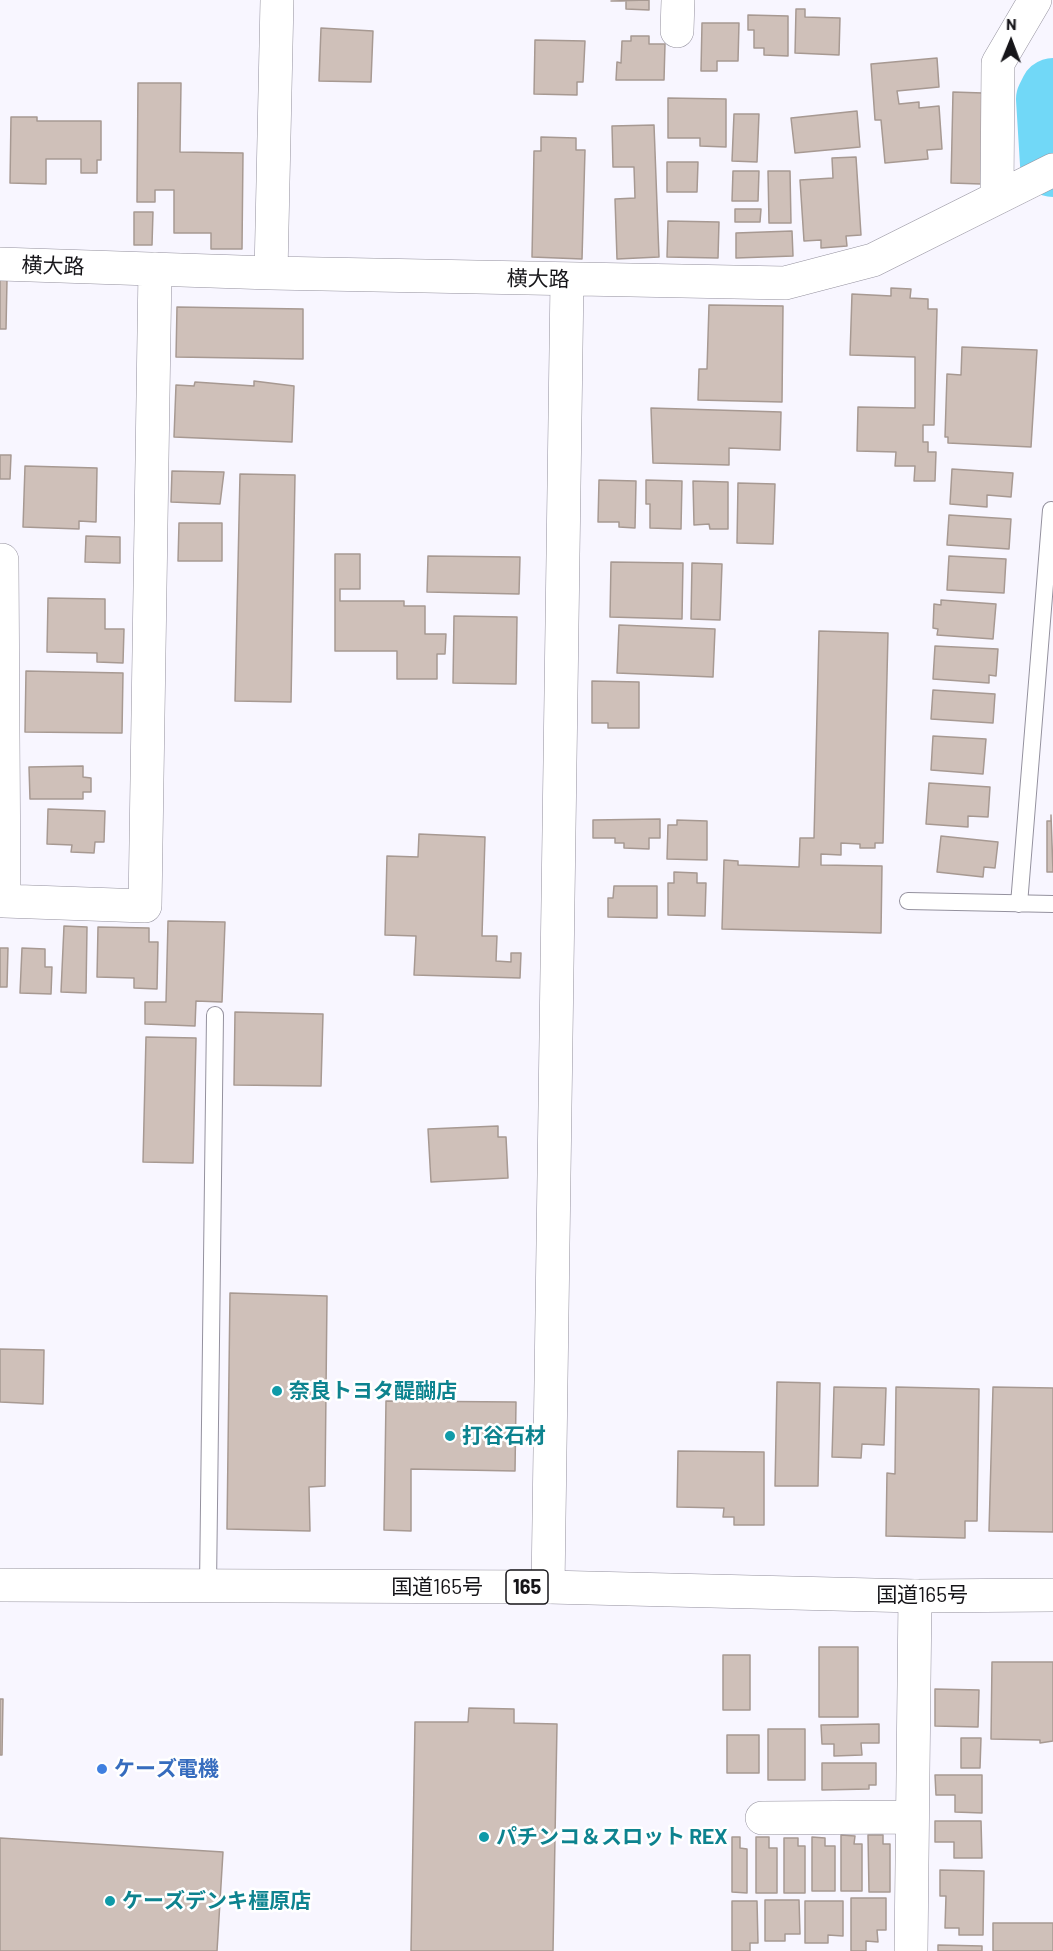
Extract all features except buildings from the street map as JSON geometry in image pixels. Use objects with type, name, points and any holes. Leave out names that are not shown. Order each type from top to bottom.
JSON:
[{"type":"main road","points":[[271,273],[277,0]]},
{"type":"main road","points":[[1003,195],[998,63],[1035,0]]},
{"type":"main road","name":"横大路","points":[[0,264],[271,273],[785,283],[873,260],[1053,170]]},
{"type":"main road","points":[[2,560],[4,901],[145,906],[155,269]]},
{"type":"main road","points":[[549,1587],[567,279]]},
{"type":"main road","name":"国道165号","points":[[0,1586],[549,1587],[915,1596],[1053,1595]]},
{"type":"main road","points":[[911,1951],[915,1596]]},
{"type":"main road","points":[[762,1818],[912,1817]]},
{"type":"lane","points":[[1019,904],[1051,510]]},
{"type":"lane","points":[[908,900],[1053,904]]},
{"type":"lane","points":[[208,1586],[215,1015]]},
{"type":"waterway","points":[[1053,91],[1049,99],[1053,164]]},
{"type":"place","name":"奈良トヨタ醍醐店","points":[[277,1391]]},
{"type":"place","name":"打谷石材","points":[[450,1436]]},
{"type":"place","name":"ケーズ電機","points":[[102,1769]]},
{"type":"place","name":"パチンコ＆スロット REX","points":[[484,1837]]},
{"type":"place","name":"ケーズデンキ橿原店","points":[[110,1901]]}]
